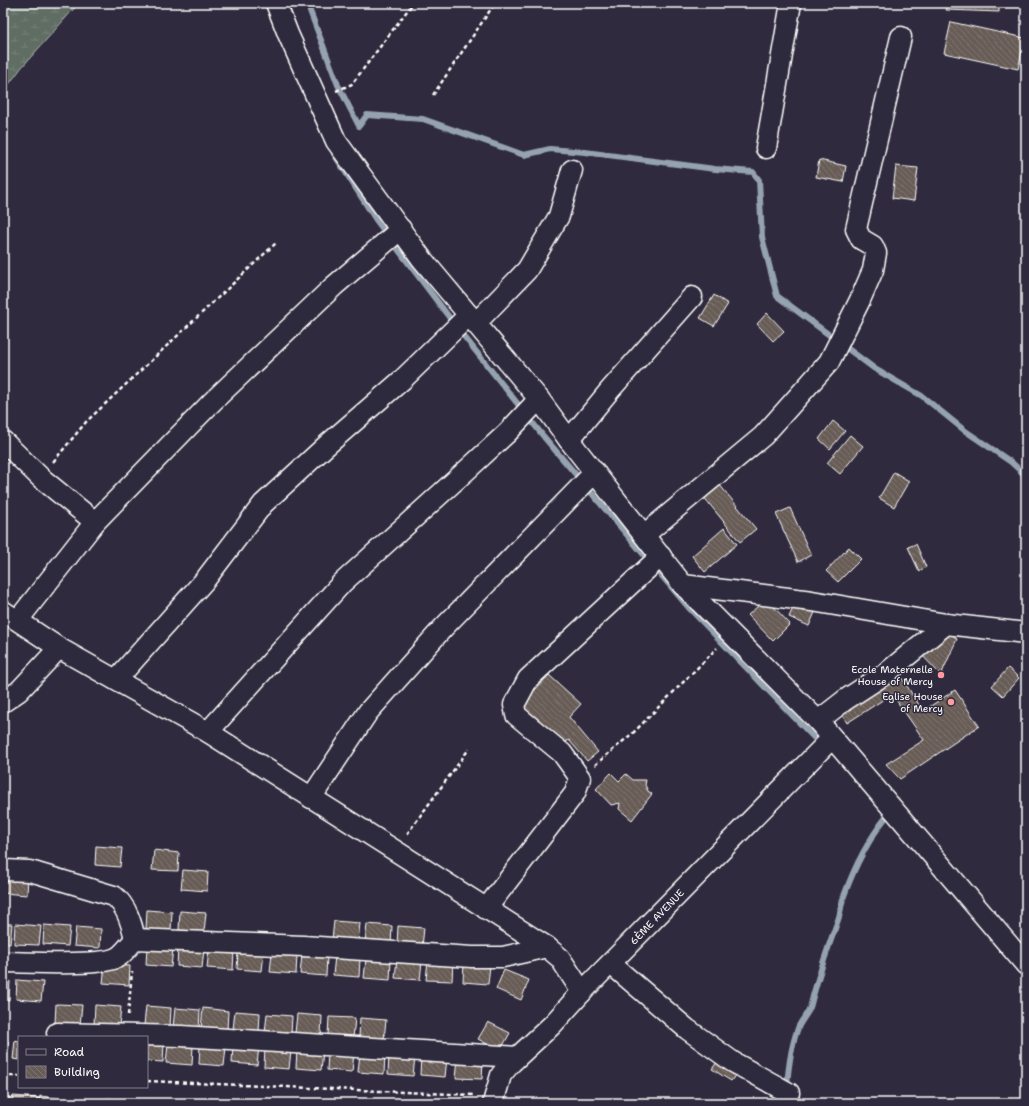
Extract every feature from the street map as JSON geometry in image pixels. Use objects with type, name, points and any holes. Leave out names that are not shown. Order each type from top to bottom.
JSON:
[{"type":"street","points":[[276,3],[288,34],[336,141],[422,259],[539,400],[683,585],[818,722],[1026,965]]},
{"type":"street","points":[[766,148],[791,3]]},
{"type":"street","points":[[644,535],[763,436],[829,362],[860,300],[873,270],[876,253],[872,246],[861,239],[856,229],[901,37]]},
{"type":"street","points":[[116,680],[205,580],[263,504],[327,445],[527,270],[559,216],[572,170]]},
{"type":"street","points":[[401,229],[334,286],[213,401],[95,522],[10,616],[59,648],[208,732],[547,947],[560,958],[582,992]]},
{"type":"street","points":[[569,440],[610,390],[692,297]]},
{"type":"street","points":[[208,732],[342,583],[507,434],[539,400]]},
{"type":"street","points":[[3,441],[40,478],[95,522]]},
{"type":"street","points":[[311,798],[368,712],[442,629],[595,472]]},
{"type":"street","points":[[486,909],[575,793],[580,778],[562,752],[516,715],[514,705],[528,679],[661,556]]},
{"type":"street","points":[[683,585],[812,602],[946,624],[1026,633]]},
{"type":"street","points":[[818,722],[845,700],[885,674],[946,624]]},
{"type":"street","points":[[3,702],[19,691],[59,648]]},
{"type":"street","name":"6ÈME AVENUE","points":[[494,1099],[501,1076],[511,1063],[552,1025],[582,992],[832,738]]},
{"type":"street","points":[[3,870],[29,871],[114,896],[122,904],[131,923],[135,939]]},
{"type":"street","points":[[135,939],[303,946],[472,957],[503,957],[547,947]]},
{"type":"street","points":[[3,962],[79,963],[104,961],[118,958],[135,939]]},
{"type":"street","points":[[611,964],[687,1029],[733,1062],[789,1093]]},
{"type":"street","points":[[57,1033],[181,1036],[517,1057]]},
{"type":"path","points":[[317,99],[352,84],[413,3]]},
{"type":"path","points":[[433,95],[495,3]]},
{"type":"path","points":[[40,478],[86,422],[276,243]]},
{"type":"path","points":[[580,778],[634,732],[731,634]]},
{"type":"path","points":[[395,851],[469,749]]},
{"type":"path","points":[[126,1034],[132,971]]},
{"type":"path","points":[[3,1076],[18,1076]]},
{"type":"path","points":[[148,1081],[494,1099]]},
{"type":"green space","points":[[3,3],[79,3],[22,67],[3,92]]},
{"type":"building","points":[[947,3],[999,3],[999,12],[946,10]]},
{"type":"building","points":[[951,22],[1025,38],[1018,69],[944,53]]},
{"type":"building","points":[[819,160],[846,166],[843,182],[816,177]]},
{"type":"building","points":[[896,166],[918,168],[914,201],[892,198]]},
{"type":"building","points":[[714,295],[728,304],[714,326],[700,318]]},
{"type":"building","points":[[767,313],[784,331],[773,341],[757,324]]},
{"type":"building","points":[[833,421],[845,431],[830,449],[819,439]]},
{"type":"building","points":[[850,435],[863,446],[840,474],[827,463]]},
{"type":"building","points":[[894,472],[909,481],[894,507],[879,498]]},
{"type":"building","points":[[714,478],[756,529],[740,542],[699,491]]},
{"type":"building","points":[[790,508],[811,555],[798,562],[776,514]]},
{"type":"building","points":[[724,528],[737,544],[705,572],[692,556]]},
{"type":"building","points":[[916,544],[926,567],[919,571],[908,547]]},
{"type":"building","points":[[849,547],[861,559],[838,582],[826,571]]},
{"type":"building","points":[[766,599],[790,624],[773,641],[748,615]]},
{"type":"building","points":[[796,601],[816,610],[809,626],[789,617]]},
{"type":"building","points":[[948,631],[957,639],[941,675],[920,653]]},
{"type":"building","points":[[1008,668],[1019,678],[1003,696],[992,686]]},
{"type":"building","points":[[896,669],[923,711],[955,690],[979,726],[900,779],[886,764],[924,740],[892,694],[847,723],[838,707]]},
{"type":"building","points":[[549,675],[581,704],[569,717],[598,752],[587,761],[569,740],[561,745],[517,709]]},
{"type":"building","points":[[611,773],[619,781],[626,774],[633,780],[646,780],[645,785],[648,791],[652,794],[632,820],[619,809],[620,803],[611,805],[596,789]]},
{"type":"building","points":[[96,846],[122,848],[120,867],[95,865]]},
{"type":"building","points":[[154,850],[179,853],[178,871],[152,870]]},
{"type":"building","points":[[183,870],[208,872],[207,891],[181,889]]},
{"type":"building","points":[[3,874],[28,876],[27,895],[3,893]]},
{"type":"building","points":[[147,910],[172,912],[171,931],[146,929]]},
{"type":"building","points":[[180,911],[206,913],[204,932],[179,930]]},
{"type":"building","points":[[334,921],[360,923],[358,942],[332,940]]},
{"type":"building","points":[[3,924],[12,924],[10,944],[3,943]]},
{"type":"building","points":[[15,924],[41,926],[39,945],[14,944]]},
{"type":"building","points":[[367,924],[392,926],[391,945],[365,943]]},
{"type":"building","points":[[44,925],[70,927],[68,946],[43,944]]},
{"type":"building","points":[[398,926],[424,928],[422,947],[397,945]]},
{"type":"building","points":[[76,927],[101,929],[100,948],[74,946]]},
{"type":"building","points":[[147,946],[173,948],[171,967],[146,965]]},
{"type":"building","points":[[178,947],[204,949],[202,968],[177,966]]},
{"type":"building","points":[[209,949],[234,951],[233,970],[207,968]]},
{"type":"building","points":[[238,950],[264,952],[262,971],[237,969]]},
{"type":"building","points":[[272,953],[297,955],[296,974],[270,972]]},
{"type":"building","points":[[302,955],[327,957],[326,976],[300,974]]},
{"type":"building","points":[[335,956],[360,958],[359,977],[333,975]]},
{"type":"building","points":[[366,959],[391,961],[390,980],[364,978]]},
{"type":"building","points":[[397,959],[422,961],[420,980],[395,978]]},
{"type":"building","points":[[428,960],[453,962],[452,981],[426,980]]},
{"type":"building","points":[[464,963],[490,965],[488,984],[463,982]]},
{"type":"building","points":[[105,964],[130,966],[129,985],[103,983]]},
{"type":"building","points":[[504,970],[529,980],[521,1000],[496,989]]},
{"type":"building","points":[[17,980],[43,982],[41,1001],[16,999]]},
{"type":"building","points":[[3,981],[10,981],[9,1001],[3,1000]]},
{"type":"building","points":[[56,1004],[82,1005],[80,1025],[55,1023]]},
{"type":"building","points":[[95,1005],[121,1007],[119,1026],[94,1024]]},
{"type":"building","points":[[146,1006],[171,1008],[170,1027],[144,1025]]},
{"type":"building","points":[[175,1008],[200,1010],[199,1029],[173,1027]]},
{"type":"building","points":[[203,1008],[228,1011],[227,1030],[201,1028]]},
{"type":"building","points":[[235,1011],[260,1013],[259,1032],[233,1030]]},
{"type":"building","points":[[267,1014],[292,1016],[291,1035],[265,1033]]},
{"type":"building","points":[[297,1014],[322,1016],[321,1035],[295,1033]]},
{"type":"building","points":[[329,1017],[355,1018],[353,1038],[328,1035]]},
{"type":"building","points":[[360,1018],[386,1020],[384,1039],[359,1037]]},
{"type":"building","points":[[488,1022],[510,1033],[500,1051],[478,1039]]},
{"type":"building","points":[[15,1040],[18,1041],[18,1060],[13,1059]]},
{"type":"building","points":[[3,1041],[8,1041],[7,1060],[3,1060]]},
{"type":"building","points":[[148,1042],[164,1043],[163,1062],[148,1061]]},
{"type":"building","points":[[168,1044],[193,1046],[192,1065],[166,1063]]},
{"type":"building","points":[[233,1044],[259,1046],[257,1065],[232,1063]]},
{"type":"building","points":[[200,1045],[226,1047],[224,1066],[199,1064]]},
{"type":"building","points":[[265,1048],[291,1050],[289,1069],[264,1067]]},
{"type":"building","points":[[297,1049],[323,1051],[321,1070],[296,1068]]},
{"type":"building","points":[[328,1051],[354,1053],[352,1072],[327,1070]]},
{"type":"building","points":[[360,1053],[385,1054],[384,1074],[358,1072]]},
{"type":"building","points":[[389,1055],[415,1056],[413,1076],[388,1074]]},
{"type":"building","points":[[421,1056],[447,1058],[445,1077],[420,1075]]},
{"type":"building","points":[[458,1058],[483,1060],[482,1079],[456,1078]]},
{"type":"building","points":[[720,1058],[739,1070],[731,1081],[712,1069]]},
{"type":"building","points":[[3,1096],[10,1097],[9,1103],[3,1103]]},
{"type":"building","points":[[13,1096],[38,1098],[38,1103],[12,1103]]},
{"type":"building","points":[[40,1096],[65,1099],[65,1103],[39,1103]]},
{"type":"building","points":[[68,1097],[93,1099],[93,1103],[67,1103]]},
{"type":"building","points":[[107,1098],[132,1100],[132,1103],[107,1103]]},
{"type":"building","points":[[141,1100],[166,1102],[166,1103],[140,1103]]},
{"type":"waterway","points":[[307,3],[338,85],[359,126],[367,115],[423,119],[524,155],[550,149],[585,152],[715,169],[753,172],[759,180],[762,237],[777,296],[875,369],[922,396],[964,430],[1011,462],[1026,476]]},
{"type":"waterway","points":[[334,154],[376,220],[455,325],[544,437],[690,609],[819,743],[817,745]]},
{"type":"waterway","points":[[786,1103],[792,1046],[799,1025],[810,1007],[820,972],[839,917],[844,896],[862,854],[887,816]]},
{"type":"place","name":"Ecole Maternelle House of Mercy","points":[[941,675]]},
{"type":"place","name":"Eglise House of Mercy","points":[[951,702]]}]
